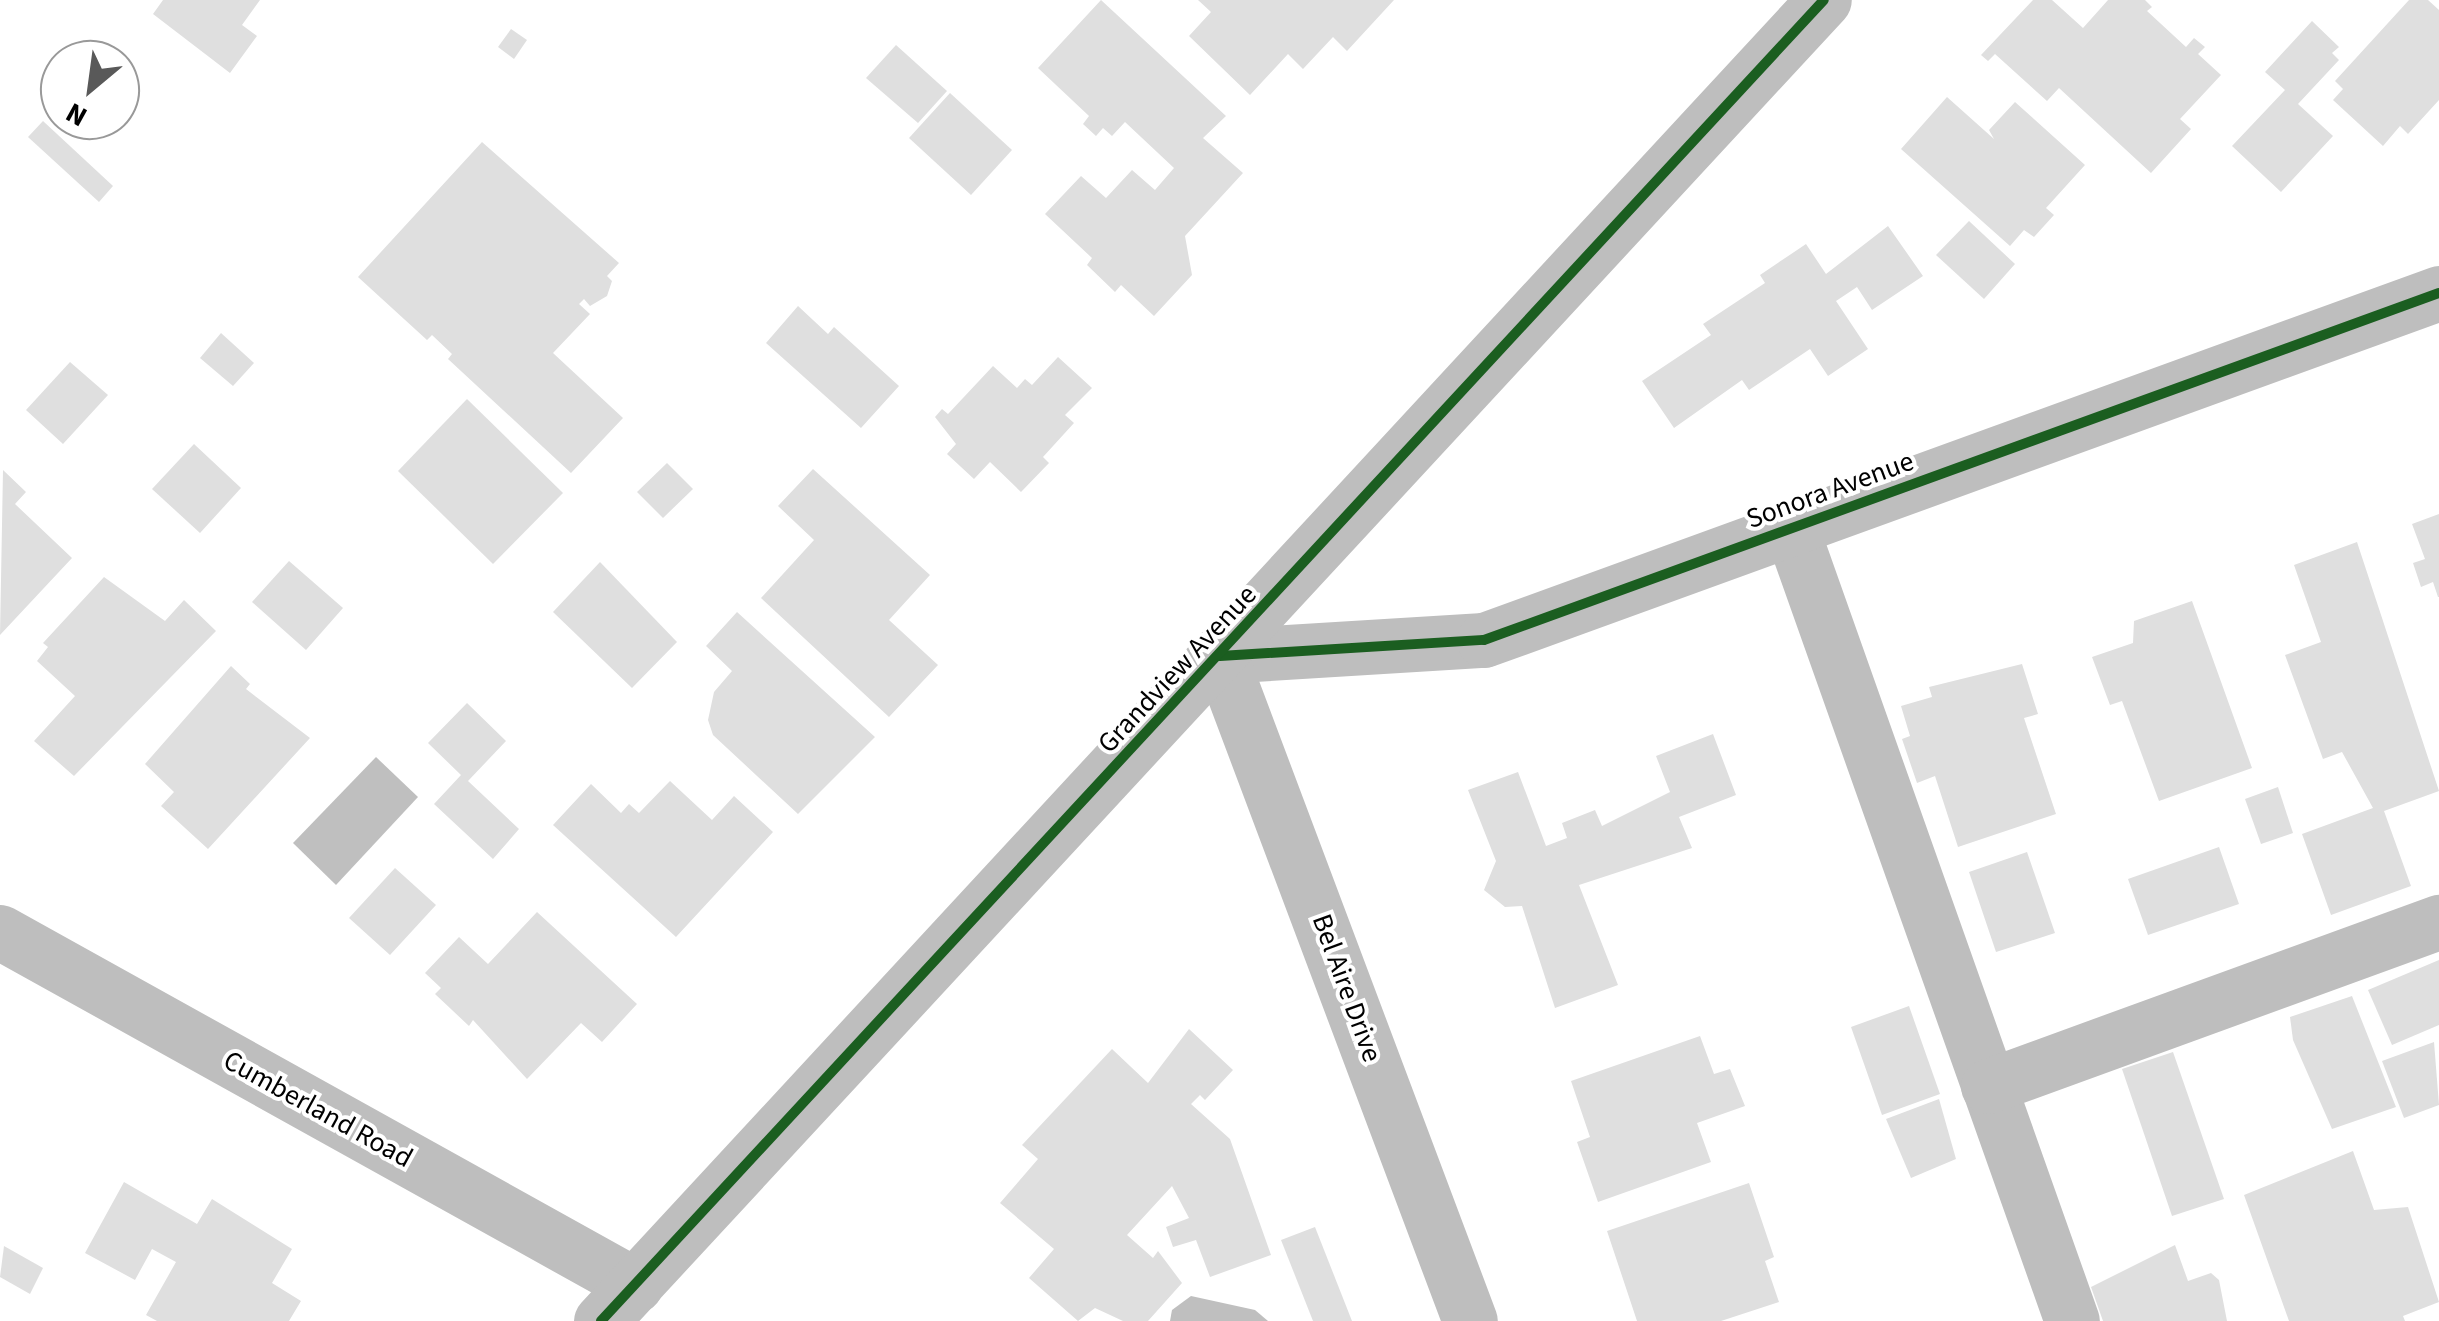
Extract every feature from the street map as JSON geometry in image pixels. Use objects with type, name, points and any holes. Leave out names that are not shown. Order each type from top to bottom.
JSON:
[{"type":"street","name":"Grandview Avenue","points":[[618,1303],[1824,0]]},
{"type":"street","name":"Sonora Avenue","points":[[1220,656],[1484,640],[2439,293]]},
{"type":"street","points":[[1791,528],[2072,1321]]},
{"type":"street","name":"Bel Aire Drive","points":[[1220,656],[1470,1321]]},
{"type":"street","points":[[1988,1086],[2439,922]]},
{"type":"street","name":"Cumberland Road","points":[[0,932],[618,1303]]},
{"type":"shaded area","points":[[376,757],[418,797],[336,885],[293,843]]},
{"type":"shaded area","points":[[1191,1296],[1255,1310],[1268,1321],[1170,1321],[1172,1310]]},
{"type":"building","points":[[163,0],[260,0],[242,25],[257,36],[230,73],[153,14]]},
{"type":"building","points":[[1101,0],[1226,116],[1203,138],[1243,173],[1185,236],[1192,275],[1154,316],[1121,285],[1115,292],[1087,265],[1092,258],[1045,214],[1081,176],[1106,198],[1132,170],[1155,190],[1174,168],[1125,122],[1112,136],[1103,128],[1096,136],[1083,124],[1089,116],[1038,68]]},
{"type":"building","points":[[1198,0],[1394,0],[1347,51],[1333,37],[1303,69],[1288,54],[1250,95],[1189,36],[1211,12]]},
{"type":"building","points":[[2033,0],[2052,0],[2083,28],[2108,0],[2145,0],[2152,7],[2147,11],[2186,47],[2194,38],[2205,47],[2198,54],[2221,75],[2180,119],[2191,129],[2151,173],[2059,88],[2047,101],[1995,54],[1988,61],[1981,55]]},
{"type":"building","points":[[2409,0],[2428,0],[2439,10],[2439,100],[2408,134],[2400,126],[2383,146],[2333,100],[2343,89],[2335,81]]},
{"type":"building","points":[[2312,21],[2339,47],[2332,53],[2339,60],[2298,104],[2333,136],[2281,192],[2232,146],[2285,90],[2265,72]]},
{"type":"building","points":[[511,29],[527,40],[514,59],[498,47]]},
{"type":"building","points":[[896,45],[947,91],[918,123],[866,78]]},
{"type":"building","points":[[950,93],[1012,150],[971,195],[909,138]]},
{"type":"building","points":[[1947,97],[1994,139],[1989,130],[2015,102],[2085,165],[2046,208],[2054,215],[2034,237],[2024,230],[2010,246],[1901,149]]},
{"type":"building","points":[[40,124],[40,140],[63,140],[113,186],[99,202],[28,137]]},
{"type":"building","points":[[482,142],[619,263],[607,276],[612,281],[607,296],[590,306],[584,299],[579,304],[590,314],[553,353],[623,418],[571,473],[448,359],[452,354],[432,335],[427,340],[358,277]]},
{"type":"building","points":[[1969,221],[2015,264],[1984,299],[1936,255]]},
{"type":"building","points":[[1888,226],[1923,276],[1872,310],[1857,287],[1836,301],[1868,349],[1828,376],[1810,349],[1749,390],[1742,380],[1674,428],[1642,381],[1711,335],[1703,324],[1765,283],[1760,275],[1806,244],[1826,274]]},
{"type":"building","points":[[798,306],[828,334],[834,327],[899,386],[861,428],[766,343]]},
{"type":"building","points":[[221,333],[254,363],[233,386],[200,358]]},
{"type":"building","points":[[1058,357],[1092,388],[1065,415],[1074,423],[1043,457],[1049,463],[1021,492],[990,462],[974,479],[947,454],[956,444],[935,417],[942,409],[948,414],[993,366],[1017,388],[1025,379],[1032,385]]},
{"type":"building","points":[[70,362],[108,395],[63,444],[26,410]]},
{"type":"building","points":[[467,399],[563,493],[493,564],[398,471]]},
{"type":"building","points":[[194,444],[241,488],[200,533],[152,489]]},
{"type":"building","points":[[667,463],[693,489],[663,518],[637,492]]},
{"type":"building","points":[[813,469],[930,575],[889,620],[938,665],[889,717],[761,598],[814,540],[778,506]]},
{"type":"building","points":[[3,470],[26,492],[15,504],[72,558],[0,635]]},
{"type":"building","points":[[2439,514],[2438,597],[2433,582],[2421,587],[2413,563],[2425,559],[2412,524]]},
{"type":"building","points":[[2357,542],[2439,791],[2384,811],[2411,886],[2331,915],[2302,834],[2373,808],[2342,752],[2323,759],[2285,655],[2321,642],[2294,565]]},
{"type":"building","points":[[289,561],[343,608],[306,650],[252,602]]},
{"type":"building","points":[[600,562],[677,642],[632,688],[553,612]]},
{"type":"building","points":[[104,577],[165,621],[184,600],[216,631],[74,776],[34,741],[75,696],[37,661],[48,647],[43,643]]},
{"type":"building","points":[[2192,601],[2252,768],[2159,801],[2122,701],[2110,705],[2092,657],[2133,643],[2134,621]]},
{"type":"building","points":[[737,612],[875,737],[798,814],[713,735],[708,720],[714,692],[732,671],[706,646]]},
{"type":"building","points":[[2022,664],[2038,714],[2024,718],[2056,814],[1958,847],[1935,776],[1917,783],[1902,739],[1910,736],[1901,706],[1932,697],[1929,687]]},
{"type":"building","points":[[231,666],[250,684],[246,689],[310,738],[208,849],[161,806],[174,792],[145,764]]},
{"type":"building","points":[[467,703],[506,741],[468,781],[519,829],[493,859],[434,804],[461,775],[428,743]]},
{"type":"building","points":[[1713,734],[1736,795],[1679,817],[1692,848],[1579,885],[1618,985],[1555,1008],[1522,906],[1505,907],[1484,890],[1496,861],[1468,790],[1518,772],[1546,846],[1567,838],[1562,823],[1595,810],[1602,826],[1670,792],[1656,756]]},
{"type":"building","points":[[670,781],[712,820],[734,796],[773,832],[676,937],[553,825],[591,784],[621,813],[629,804],[639,813]]},
{"type":"building","points":[[2278,787],[2293,833],[2261,844],[2245,799]]},
{"type":"building","points":[[2219,847],[2239,904],[2148,935],[2128,879]]},
{"type":"building","points":[[2027,852],[2055,933],[1996,952],[1969,872]]},
{"type":"building","points":[[395,868],[436,905],[390,955],[349,918]]},
{"type":"building","points":[[537,912],[637,1004],[602,1042],[581,1023],[527,1079],[473,1020],[469,1026],[435,994],[441,988],[425,973],[459,937],[488,964]]},
{"type":"building","points":[[2439,960],[2439,1025],[2392,1045],[2368,990]]},
{"type":"building","points":[[2352,996],[2396,1107],[2332,1129],[2293,1040],[2290,1017]]},
{"type":"building","points":[[1909,1006],[1940,1094],[1882,1115],[1851,1027]]},
{"type":"building","points":[[1189,1029],[1233,1070],[1205,1100],[1200,1095],[1191,1104],[1230,1139],[1271,1255],[1210,1277],[1196,1240],[1173,1247],[1166,1227],[1189,1218],[1172,1186],[1127,1235],[1153,1258],[1158,1251],[1182,1283],[1148,1321],[1123,1321],[1095,1308],[1078,1321],[1029,1278],[1054,1249],[1000,1203],[1038,1159],[1022,1145],[1112,1049],[1148,1083]]},
{"type":"building","points":[[1700,1036],[1714,1074],[1730,1069],[1745,1106],[1697,1123],[1711,1162],[1598,1202],[1577,1142],[1590,1137],[1571,1081]]},
{"type":"building","points":[[2434,1042],[2439,1105],[2404,1118],[2382,1061]]},
{"type":"building","points":[[2173,1052],[2224,1199],[2172,1216],[2122,1069]]},
{"type":"building","points":[[1939,1099],[1956,1159],[1911,1178],[1886,1119]]},
{"type":"building","points":[[2353,1151],[2374,1210],[2408,1207],[2439,1302],[2403,1316],[2405,1321],[2289,1321],[2244,1195]]},
{"type":"building","points":[[124,1182],[197,1224],[212,1199],[292,1249],[272,1283],[301,1301],[289,1321],[157,1321],[146,1315],[176,1262],[152,1249],[135,1280],[85,1253]]},
{"type":"building","points":[[1749,1183],[1774,1257],[1765,1261],[1779,1302],[1721,1321],[1637,1321],[1607,1231]]},
{"type":"building","points":[[1315,1227],[1352,1321],[1313,1321],[1281,1240]]},
{"type":"building","points":[[2175,1245],[2188,1281],[2211,1273],[2219,1280],[2227,1321],[2103,1321],[2091,1287]]},
{"type":"building","points":[[4,1246],[43,1268],[30,1294],[0,1277]]},
{"type":"cycle path","points":[[601,1321],[1824,0]]},
{"type":"cycle path","points":[[1220,656],[1484,640],[2439,293]]}]
